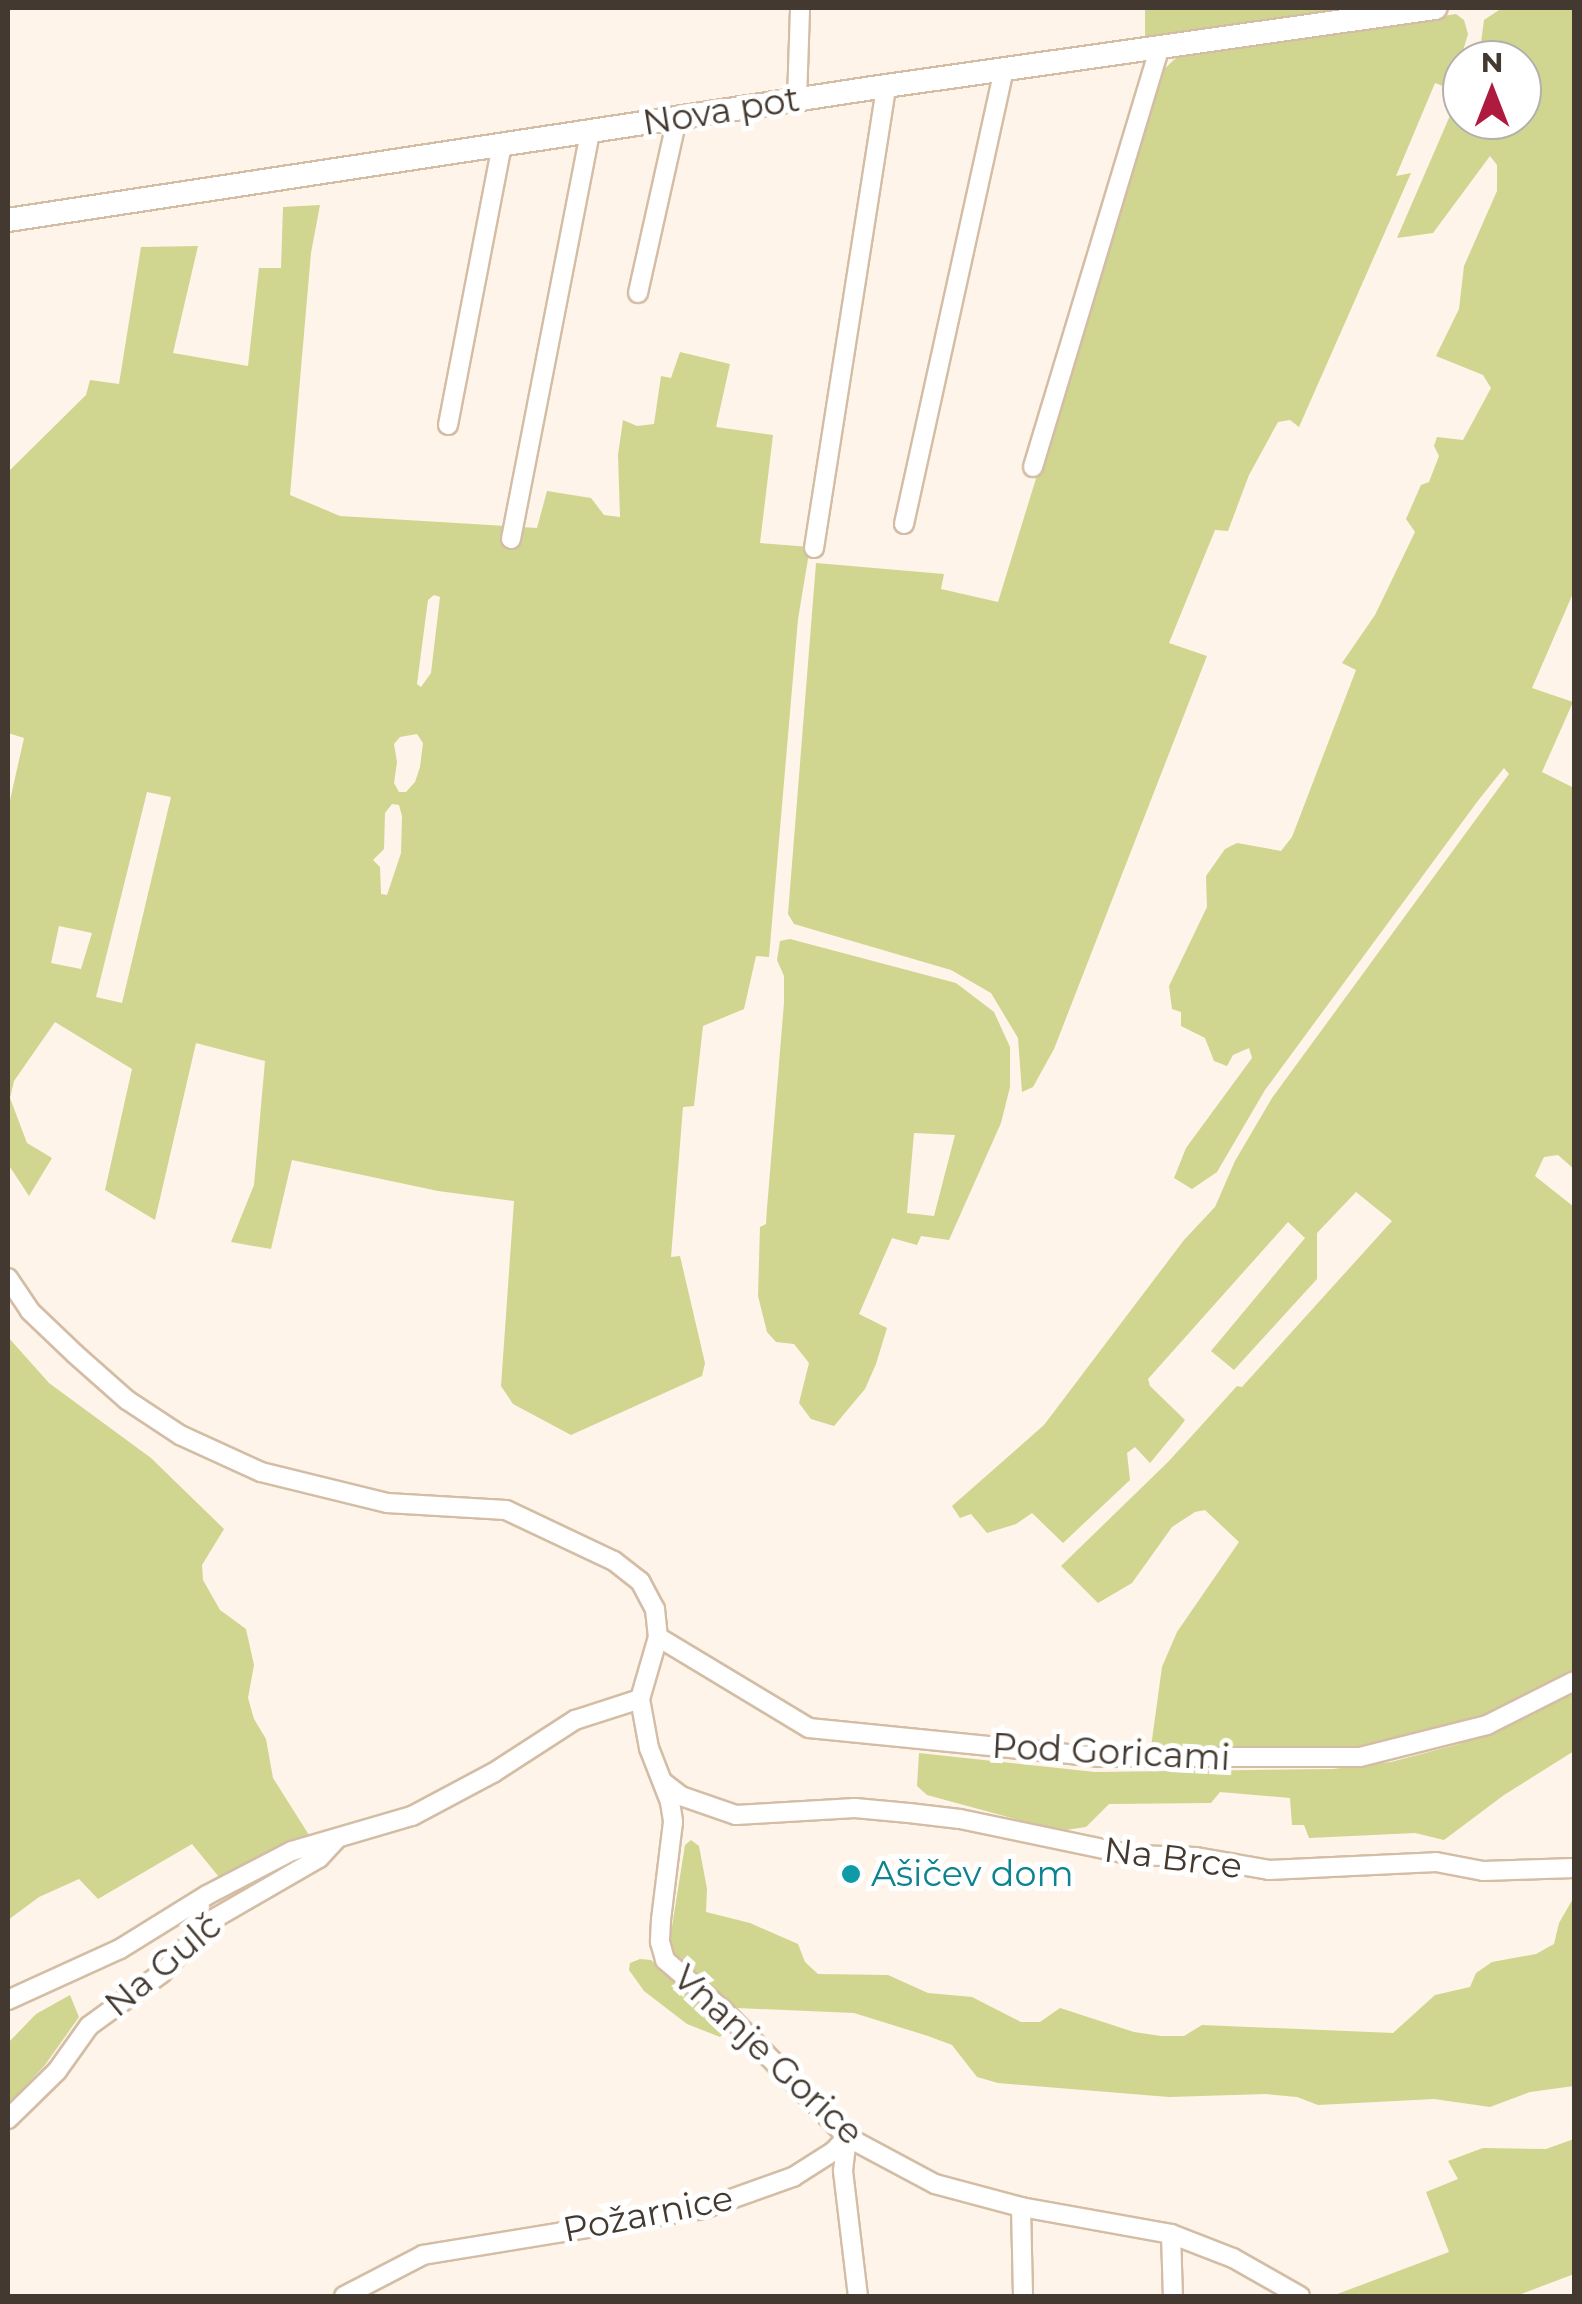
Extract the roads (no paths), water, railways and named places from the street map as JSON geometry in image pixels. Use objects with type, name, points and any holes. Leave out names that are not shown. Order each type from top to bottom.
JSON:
[{"type":"street","points":[[797,100],[800,8]]},
{"type":"street","name":"Nova pot","points":[[8,220],[886,86],[1435,8]]},
{"type":"street","points":[[1033,467],[1160,47]]},
{"type":"street","points":[[904,524],[1004,69]]},
{"type":"street","points":[[814,548],[886,86]]},
{"type":"street","points":[[638,293],[677,118]]},
{"type":"street","points":[[511,539],[590,132]]},
{"type":"street","points":[[448,425],[502,145]]},
{"type":"street","points":[[8,1278],[30,1312],[75,1354],[128,1400],[180,1435],[261,1472],[297,1481],[387,1503],[506,1510],[549,1527],[614,1561],[640,1582],[655,1609],[658,1638]]},
{"type":"street","name":"Pod Goricami","points":[[658,1638],[809,1728],[1101,1757],[1360,1758],[1487,1726],[1574,1681]]},
{"type":"street","name":"Vnanje Gorice","points":[[658,1638],[640,1699],[648,1748],[674,1822],[661,1920],[660,1942],[666,1960],[745,2032],[846,2137],[934,2184],[1021,2207],[1171,2234],[1233,2258],[1300,2296]]},
{"type":"street","name":"Na Gulč","points":[[8,2000],[120,1950],[207,1895],[292,1851],[412,1816],[492,1774],[575,1720],[640,1699]]},
{"type":"street","name":"Na Brce","points":[[662,1782],[682,1796],[736,1815],[854,1808],[909,1813],[960,1819],[1132,1855],[1196,1856],[1269,1870],[1436,1862],[1483,1871],[1574,1868]]},
{"type":"street","name":"Na Gulč","points":[[8,2120],[57,2071],[89,2026],[162,1973],[210,1921],[319,1858],[340,1836]]},
{"type":"street","points":[[846,2137],[843,2171],[858,2296]]},
{"type":"street","name":"Požarnice","points":[[345,2296],[423,2256],[704,2210],[793,2177],[834,2152],[846,2137]]},
{"type":"street","points":[[1021,2207],[1024,2296]]},
{"type":"street","points":[[1171,2234],[1173,2296]]},
{"type":"place","name":"Ašičev dom","points":[[851,1874]]}]
